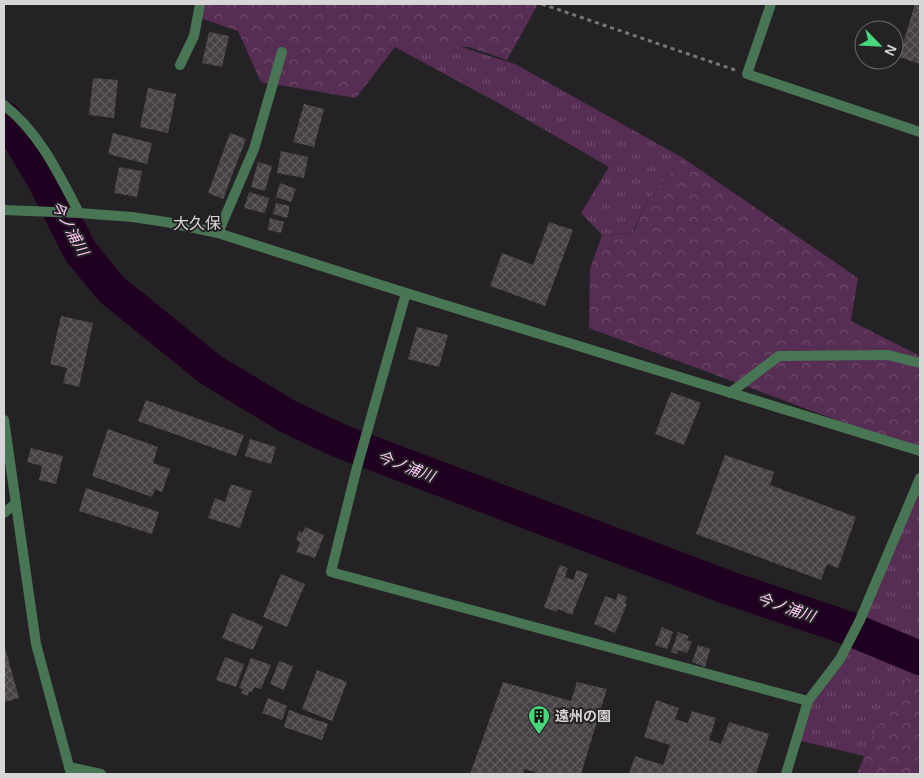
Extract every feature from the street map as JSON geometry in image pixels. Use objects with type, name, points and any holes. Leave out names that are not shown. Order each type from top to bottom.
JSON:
[{"type":"street","points":[[180,65],[194,36],[200,4]]},
{"type":"street","points":[[772,4],[747,74],[920,132]]},
{"type":"street","points":[[218,233],[254,149],[282,52]]},
{"type":"street","points":[[4,105],[14,113],[38,140],[78,213]]},
{"type":"street","points":[[4,210],[78,213],[157,220],[218,233],[406,293],[920,451]]},
{"type":"street","points":[[406,293],[330,572],[808,701]]},
{"type":"street","points":[[730,393],[779,356],[888,355],[920,363]]},
{"type":"street","points":[[4,420],[36,644],[70,770],[101,774]]},
{"type":"street","points":[[786,774],[808,701],[840,659],[860,620],[920,478]]},
{"type":"street","points":[[4,513],[16,503]]},
{"type":"path","points":[[542,4],[747,74]]},
{"type":"green space","points":[[197,4],[538,4],[507,60],[469,47],[395,47],[356,98],[261,82],[238,31],[197,17]]},
{"type":"green space","points":[[395,47],[461,47],[515,64],[683,158],[647,201],[633,232],[602,235],[581,213],[609,167],[502,105]]},
{"type":"green space","points":[[683,158],[858,278],[851,321],[920,356],[920,451],[589,328],[590,269],[602,235],[634,232],[647,201]]},
{"type":"green space","points":[[920,478],[920,676],[911,673],[864,756],[797,740],[808,701],[849,652]]},
{"type":"green space","points":[[911,673],[920,676],[920,774],[857,774],[873,734]]},
{"type":"building","points":[[915,4],[920,4],[920,64],[904,59],[904,40]]},
{"type":"building","points":[[209,32],[229,36],[222,67],[202,63]]},
{"type":"building","points":[[93,78],[118,80],[114,118],[89,115]]},
{"type":"building","points":[[148,88],[176,94],[168,133],[140,127]]},
{"type":"building","points":[[304,104],[324,109],[314,147],[293,142]]},
{"type":"building","points":[[113,133],[152,143],[147,164],[108,154]]},
{"type":"building","points":[[230,133],[246,139],[223,199],[208,193]]},
{"type":"building","points":[[281,151],[308,157],[304,178],[277,173]]},
{"type":"building","points":[[258,162],[272,166],[265,191],[251,187]]},
{"type":"building","points":[[119,167],[142,171],[137,197],[114,193]]},
{"type":"building","points":[[280,183],[296,189],[291,202],[276,197]]},
{"type":"building","points":[[249,192],[269,198],[265,213],[244,208]]},
{"type":"building","points":[[276,203],[290,206],[287,218],[273,214]]},
{"type":"building","points":[[270,218],[284,222],[281,233],[268,230]]},
{"type":"building","points":[[549,222],[573,230],[545,306],[490,286],[502,253],[533,265]]},
{"type":"building","points":[[61,316],[93,323],[79,387],[63,383],[67,368],[50,364]]},
{"type":"building","points":[[417,327],[448,335],[439,367],[408,359]]},
{"type":"building","points":[[671,392],[701,403],[684,445],[655,434]]},
{"type":"building","points":[[146,400],[244,435],[236,456],[138,421]]},
{"type":"building","points":[[108,429],[158,447],[153,463],[170,469],[162,492],[155,489],[152,497],[92,476]]},
{"type":"building","points":[[250,439],[276,447],[271,464],[245,456]]},
{"type":"building","points":[[31,448],[63,456],[56,484],[39,480],[42,466],[27,462]]},
{"type":"building","points":[[725,455],[774,472],[770,485],[856,517],[838,568],[827,564],[821,580],[696,534]]},
{"type":"building","points":[[231,484],[252,491],[240,528],[208,518],[215,498],[225,502]]},
{"type":"building","points":[[86,488],[159,512],[152,534],[79,511]]},
{"type":"building","points":[[305,527],[324,535],[315,558],[296,552],[300,542],[296,540],[299,531],[302,533]]},
{"type":"building","points":[[560,565],[568,568],[565,577],[573,580],[577,570],[588,574],[572,615],[558,609],[556,612],[544,607]]},
{"type":"building","points":[[281,574],[305,584],[287,627],[263,617]]},
{"type":"building","points":[[618,593],[627,597],[625,603],[627,604],[615,633],[594,624],[605,596],[616,600]]},
{"type":"building","points":[[232,613],[263,626],[253,650],[222,638]]},
{"type":"building","points":[[662,627],[673,632],[667,649],[655,645]]},
{"type":"building","points":[[678,632],[689,636],[687,640],[692,642],[687,653],[678,650],[677,654],[671,652]]},
{"type":"building","points":[[4,644],[19,698],[4,702]]},
{"type":"building","points":[[698,645],[710,649],[705,667],[692,662]]},
{"type":"building","points":[[225,657],[244,664],[236,687],[216,680]]},
{"type":"building","points":[[251,658],[271,665],[261,689],[254,687],[252,692],[249,691],[248,696],[241,693],[243,689],[239,688]]},
{"type":"building","points":[[279,661],[293,666],[284,690],[270,684]]},
{"type":"building","points":[[317,670],[347,682],[332,721],[302,709]]},
{"type":"building","name":"遠州の園","points":[[503,682],[571,701],[577,682],[607,689],[581,774],[540,774],[525,769],[523,774],[470,774]]},
{"type":"building","points":[[268,698],[287,706],[282,720],[262,713]]},
{"type":"building","points":[[656,700],[679,708],[675,719],[688,723],[692,711],[716,718],[709,740],[721,744],[729,722],[769,734],[756,774],[629,774],[635,756],[663,765],[670,745],[644,737]]},
{"type":"building","points":[[289,710],[328,724],[322,740],[284,727]]},
{"type":"waterway","name":"今ノ浦川","points":[[4,118],[21,141],[44,180],[80,251],[111,289],[211,370],[289,417],[340,441],[729,588],[845,627],[920,658]]},
{"type":"place","name":"遠州の園","points":[[539,735]]},
{"type":"district","name":"大久保","points":[[197,223]]}]
